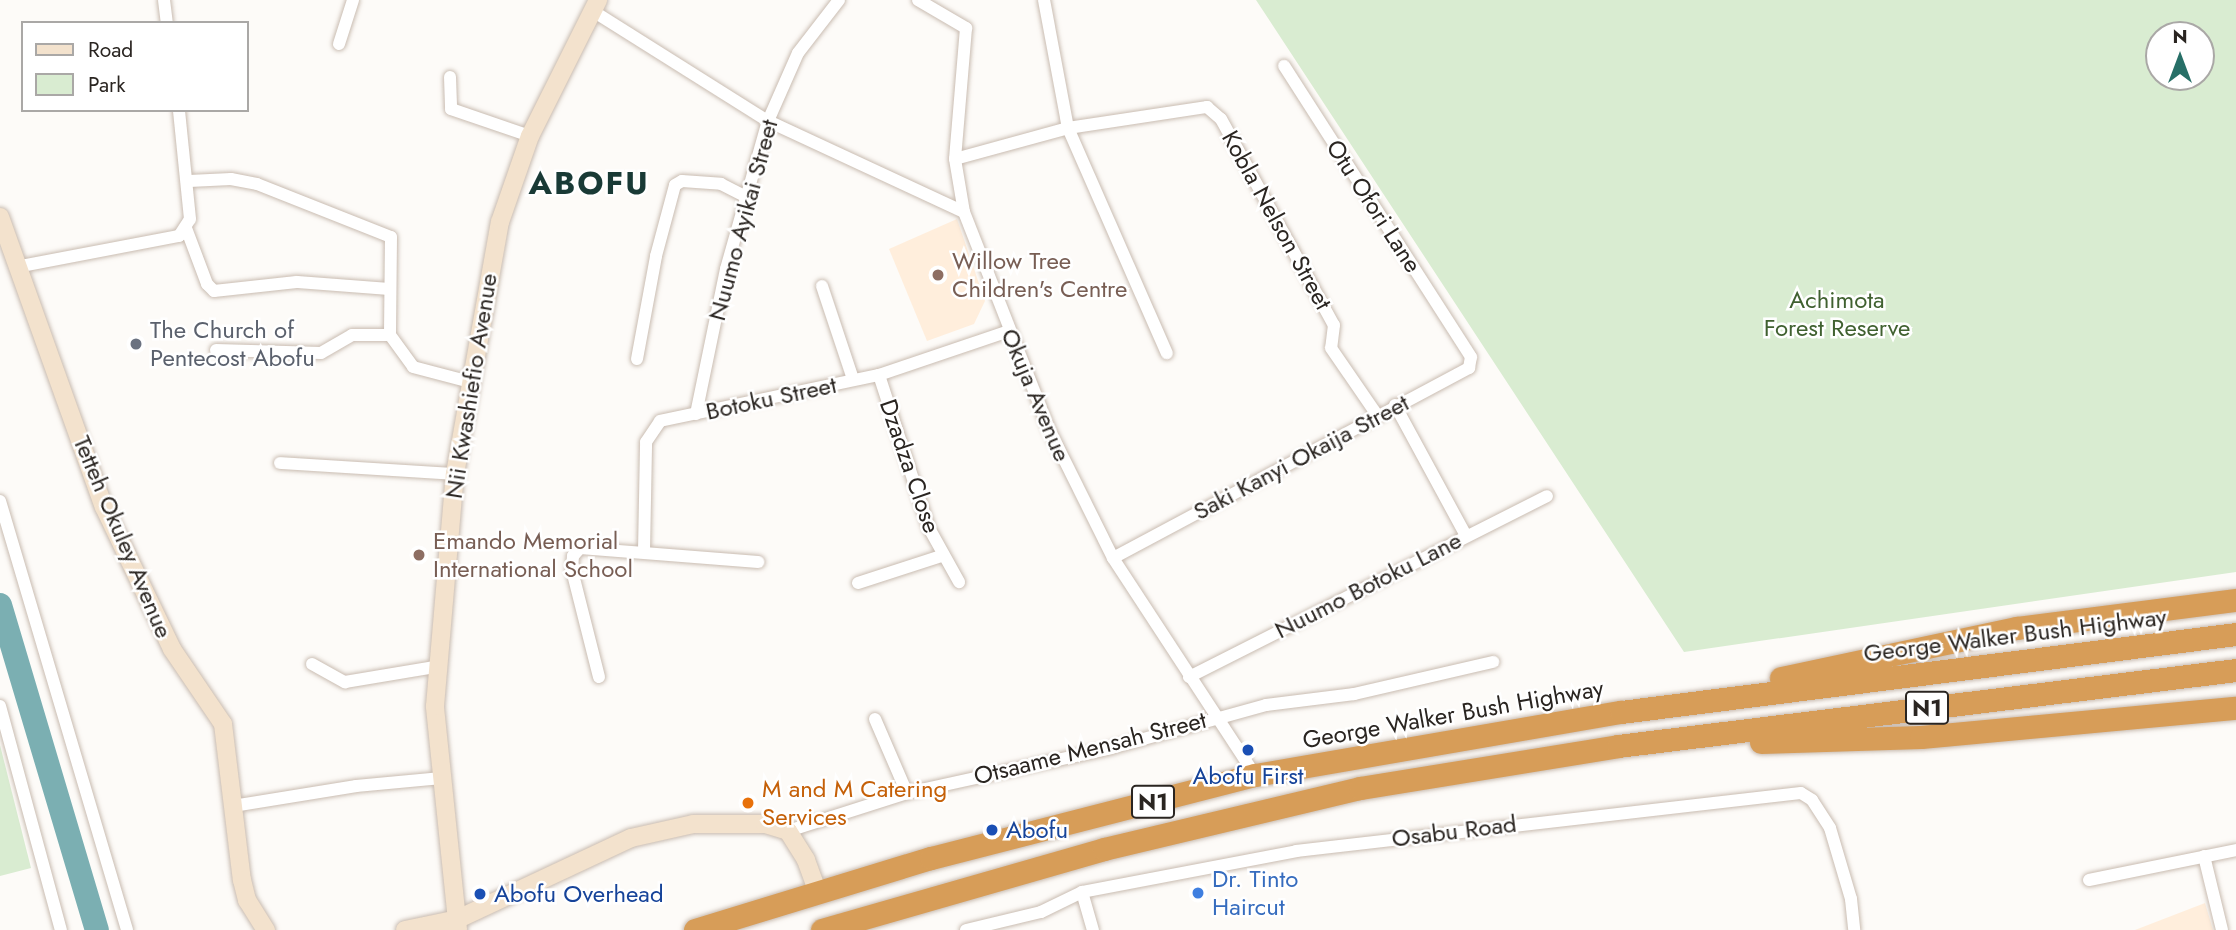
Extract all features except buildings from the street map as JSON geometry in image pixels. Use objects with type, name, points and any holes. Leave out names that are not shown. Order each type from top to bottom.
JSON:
[{"type":"highway","points":[[1620,712],[2017,628],[2236,600]]},
{"type":"highway","name":"George Walker Bush Highway","points":[[695,930],[819,895],[930,858],[1255,775],[1620,712],[2236,634]]},
{"type":"highway","name":"N1","points":[[822,930],[1250,811],[1360,788],[1618,746],[2236,670]]},
{"type":"highway","points":[[1618,746],[1921,737],[2236,708]]},
{"type":"street","points":[[164,0],[167,21]]},
{"type":"street","points":[[340,44],[353,0]]},
{"type":"street","name":"Nuumo Ayikai Street","points":[[696,414],[745,196],[768,121],[798,53],[839,0]]},
{"type":"street","name":"Okuja Avenue","points":[[918,0],[966,27],[955,159],[964,212],[1054,441],[1112,558],[1255,775]]},
{"type":"street","points":[[1044,0],[1068,128],[1167,353]]},
{"type":"street","points":[[595,6],[768,121],[964,212]]},
{"type":"street","name":"Nii Kwashiefio Avenue","points":[[458,924],[442,778],[435,667],[455,474],[474,383],[485,292],[500,222],[530,136],[595,6]]},
{"type":"street","name":"Otu Ofori Lane","points":[[1284,66],[1465,346]]},
{"type":"street","points":[[450,77],[451,109],[530,136]]},
{"type":"street","name":"Kobla Nelson Street","points":[[955,159],[1068,128],[1178,113],[1198,105],[1215,112],[1334,325],[1331,348],[1377,415]]},
{"type":"street","points":[[179,112],[189,181],[186,228],[207,284],[214,291],[298,282],[390,289]]},
{"type":"street","points":[[189,181],[232,179],[257,184],[391,237],[390,335],[413,368],[474,383]]},
{"type":"street","points":[[637,359],[656,256],[675,185],[682,181],[721,184],[745,196]]},
{"type":"street","name":"Tetteh Okuley Avenue","points":[[0,217],[104,507],[144,597],[172,649],[223,724],[247,900],[266,930]]},
{"type":"street","points":[[16,267],[180,236],[186,228]]},
{"type":"street","points":[[822,286],[853,379]]},
{"type":"street","name":"Botoku Street","points":[[644,551],[646,442],[650,430],[660,421],[878,375],[1009,331]]},
{"type":"street","points":[[216,350],[321,353],[352,335],[390,335]]},
{"type":"street","name":"Saki Kanyi Okaija Street","points":[[1112,558],[1395,405],[1461,375],[1469,368],[1471,357],[1465,346]]},
{"type":"street","name":"Dzadza Close","points":[[878,375],[929,528],[959,582]]},
{"type":"street","points":[[1395,405],[1465,534]]},
{"type":"street","points":[[280,463],[455,474]]},
{"type":"street","name":"Nuumo Botoku Lane","points":[[1189,677],[1465,534],[1547,496]]},
{"type":"street","points":[[0,501],[127,930]]},
{"type":"street","points":[[599,677],[573,556],[586,548],[758,562]]},
{"type":"street","name":"Dzadza Close","points":[[858,583],[944,555]]},
{"type":"street","name":"Otsaame Mensah Street","points":[[458,924],[631,838],[662,828],[732,822],[788,831],[907,793],[1111,748],[1217,718],[1493,662]]},
{"type":"street","points":[[312,664],[345,682],[435,667]]},
{"type":"street","points":[[0,706],[61,930]]},
{"type":"street","points":[[875,719],[907,793]]},
{"type":"street","points":[[233,806],[356,786],[442,778]]},
{"type":"street","name":"Osabu Road","points":[[966,930],[1041,912],[1082,892],[1296,851],[1801,793],[1812,800],[1830,828],[1851,899],[1854,930]]},
{"type":"street","points":[[788,831],[806,860],[819,895]]},
{"type":"street","points":[[2089,880],[2236,850]]},
{"type":"street","points":[[2204,856],[2222,930]]},
{"type":"street","points":[[1082,892],[1093,930]]},
{"type":"street","points":[[405,930],[458,924]]},
{"type":"shaded area","name":"Willow Tree Children's Centre","points":[[957,219],[985,301],[974,324],[927,341],[889,249]]},
{"type":"shaded area","points":[[2205,903],[2213,930],[2135,930]]},
{"type":"green space","name":"Achimota Forest Reserve","points":[[1256,0],[2236,0],[2236,572],[1684,652]]},
{"type":"green space","points":[[0,745],[31,868],[0,876]]},
{"type":"waterway","points":[[0,605],[97,930]]},
{"type":"place","name":"Willow Tree Children's Centre","points":[[938,275]]},
{"type":"place","name":"The Church of Pentecost Abofu","points":[[136,344]]},
{"type":"place","name":"Emando Memorial International School","points":[[419,555]]},
{"type":"place","name":"Abofu First","points":[[1248,750]]},
{"type":"place","name":"M and M Catering Services","points":[[748,803]]},
{"type":"place","name":"Abofu","points":[[992,830]]},
{"type":"place","name":"Dr. Tinto Haircut","points":[[1198,893]]},
{"type":"place","name":"Abofu Overhead","points":[[480,894]]},
{"type":"district","name":"ABOFU","points":[[589,183]]}]
